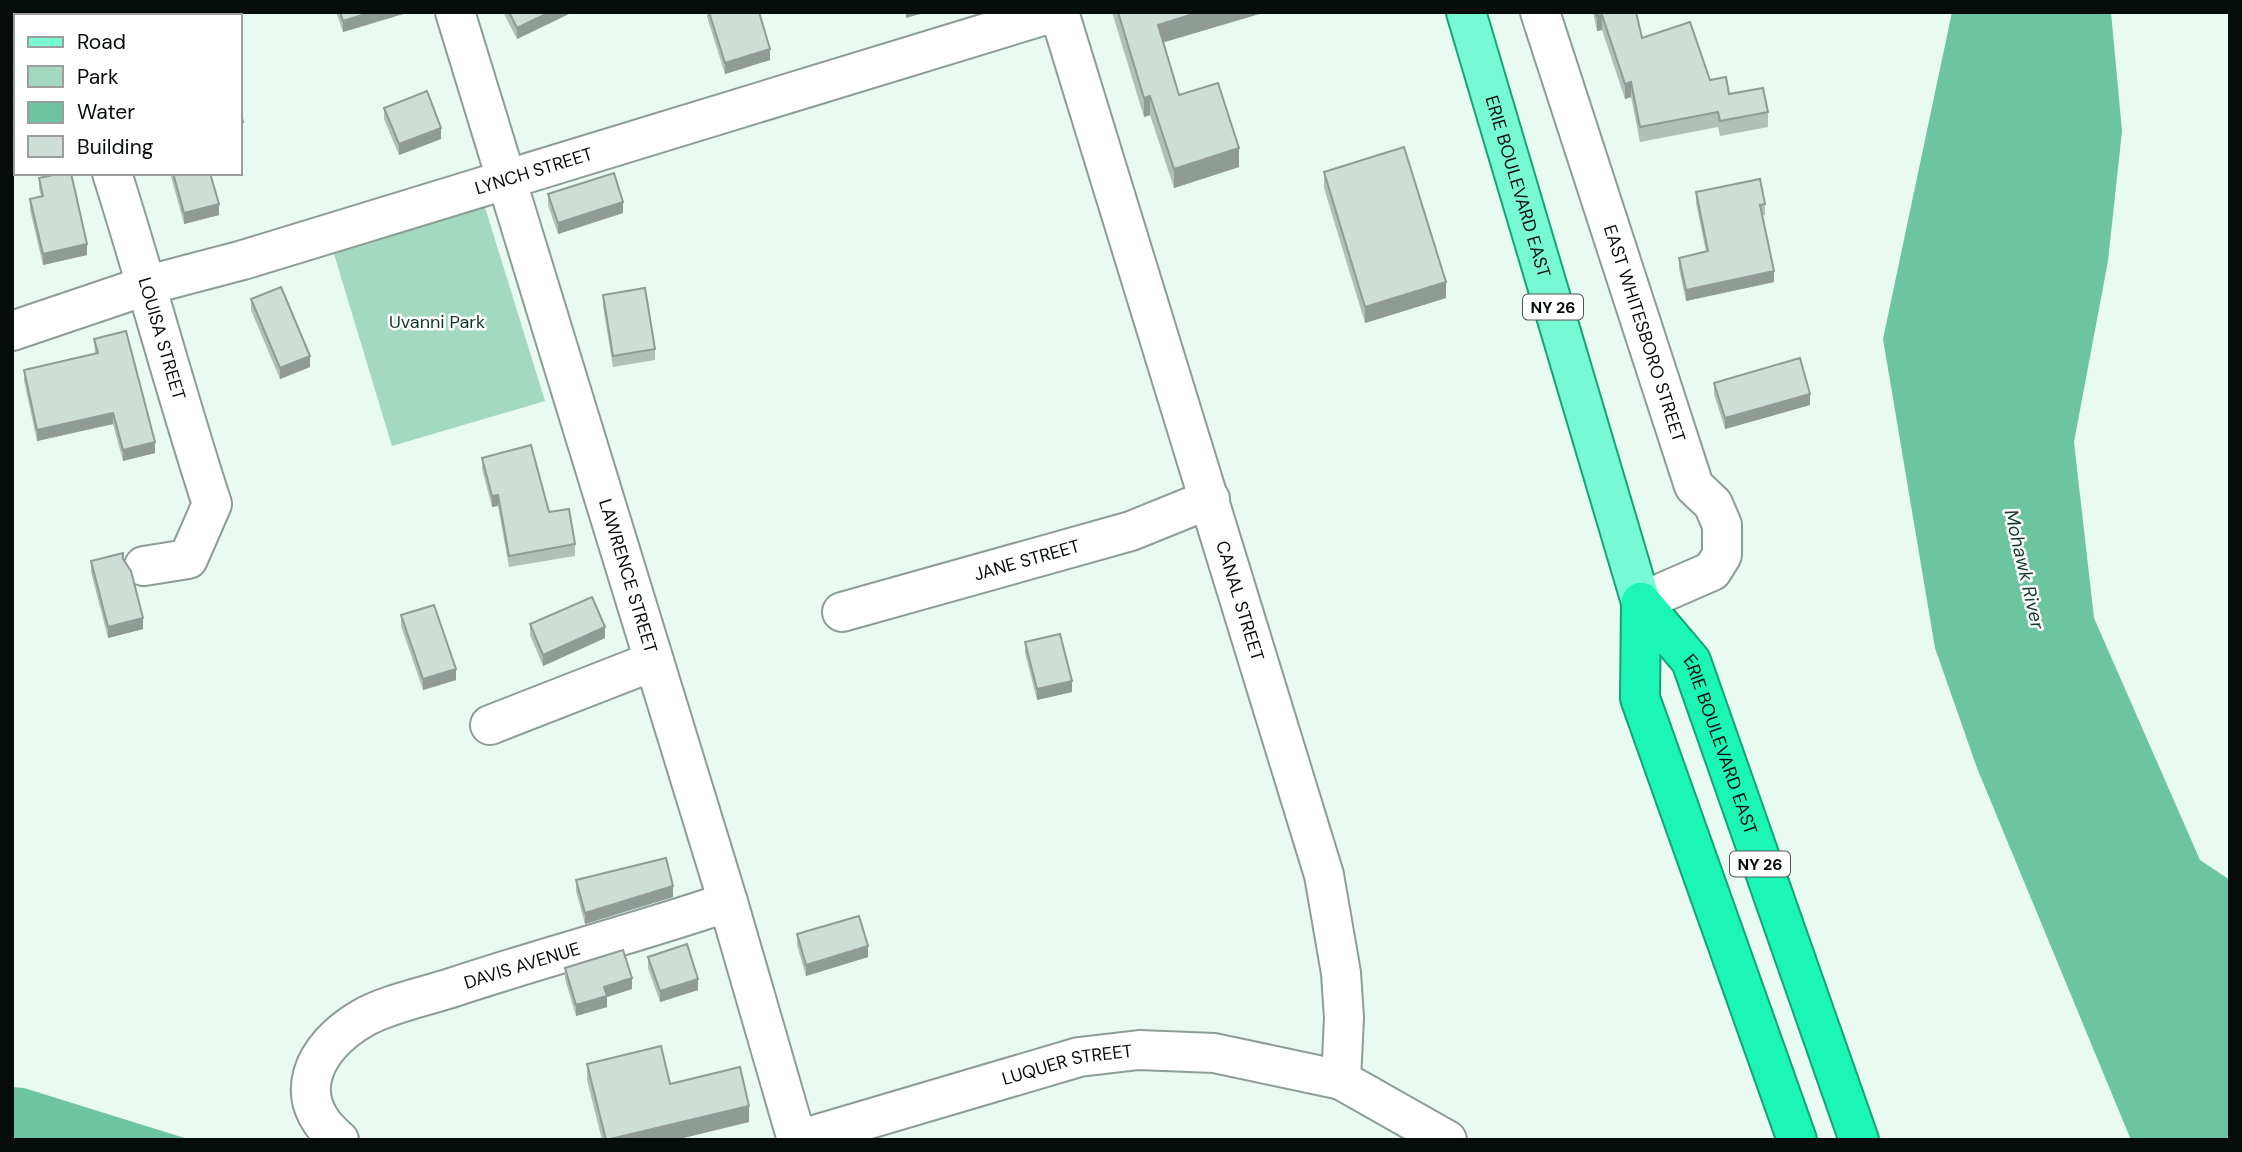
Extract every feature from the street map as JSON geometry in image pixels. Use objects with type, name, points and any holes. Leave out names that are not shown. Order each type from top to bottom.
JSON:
[{"type":"highway","name":"ERIE BOULEVARD EAST","points":[[1641,602],[1640,698],[1797,1140]]},
{"type":"highway","name":"ERIE BOULEVARD EAST","points":[[1641,602],[1691,661],[1858,1140]]},
{"type":"main road","name":"ERIE BOULEVARD EAST","points":[[1466,12],[1641,602]]},
{"type":"street","name":"LAWRENCE STREET","points":[[455,12],[798,1140]]},
{"type":"street","name":"LYNCH STREET","points":[[12,331],[148,285],[243,260],[1057,12]]},
{"type":"street","name":"CANAL STREET","points":[[1057,12],[1210,499],[1324,875],[1341,973],[1344,1018],[1341,1080]]},
{"type":"street","name":"EAST WHITESBORO STREET","points":[[1540,12],[1694,486],[1713,504],[1722,525],[1722,555],[1712,571],[1641,602]]},
{"type":"street","name":"LOUISA STREET","points":[[113,175],[148,285],[172,380],[212,504],[188,559],[144,566]]},
{"type":"street","name":"JANE STREET","points":[[842,612],[1131,531],[1210,499]]},
{"type":"street","points":[[490,725],[653,661]]},
{"type":"street","name":"DAVIS AVENUE","points":[[339,1140],[326,1130],[311,1104],[311,1074],[326,1047],[364,1017],[518,966],[727,902]]},
{"type":"street","name":"LUQUER STREET","points":[[798,1140],[1079,1057],[1139,1050],[1214,1053],[1341,1080]]},
{"type":"street","points":[[1341,1080],[1447,1140]]},
{"type":"green space","name":"Uvanni Park","points":[[479,188],[545,401],[392,446],[328,234]]},
{"type":"water","name":"Mohawk River","points":[[1952,12],[2111,12],[2122,131],[2108,261],[2074,442],[2094,618],[2200,860],[2230,880],[2230,1140],[2131,1140],[1977,768],[1935,648],[1883,339]]},
{"type":"water","points":[[12,1087],[24,1088],[191,1140],[12,1140]]},
{"type":"building","points":[[340,12],[372,12],[343,21]]},
{"type":"building","points":[[509,12],[550,12],[517,28]]},
{"type":"building","points":[[709,12],[759,12],[770,49],[725,63]]},
{"type":"building","points":[[1118,12],[1200,12],[1158,25],[1179,95],[1218,83],[1239,148],[1174,169],[1150,96],[1144,98]]},
{"type":"building","points":[[1596,12],[1636,12],[1642,38],[1690,22],[1710,80],[1726,77],[1729,94],[1763,88],[1768,112],[1720,121],[1718,112],[1640,127],[1631,82],[1625,84],[1602,15],[1597,16]]},
{"type":"building","points":[[427,91],[441,128],[399,144],[384,108]]},
{"type":"building","points":[[1404,147],[1446,282],[1365,307],[1324,172]]},
{"type":"building","points":[[614,173],[623,202],[558,223],[548,194]]},
{"type":"building","points":[[71,175],[87,244],[43,254],[30,199],[43,196],[39,178]]},
{"type":"building","points":[[174,175],[211,175],[219,204],[184,213]]},
{"type":"building","points":[[1760,179],[1765,204],[1760,205],[1774,271],[1686,290],[1679,258],[1708,251],[1696,192]]},
{"type":"building","points":[[281,287],[310,356],[280,368],[251,299]]},
{"type":"building","points":[[645,288],[655,349],[613,356],[603,295]]},
{"type":"building","points":[[126,331],[155,442],[123,450],[113,413],[37,430],[24,370],[98,353],[94,339]]},
{"type":"building","points":[[1800,358],[1810,394],[1725,418],[1714,383]]},
{"type":"building","points":[[531,445],[549,512],[569,509],[575,544],[509,556],[498,495],[492,496],[482,458]]},
{"type":"building","points":[[123,553],[123,559],[131,571],[143,618],[108,627],[91,561]]},
{"type":"building","points":[[592,597],[605,627],[543,655],[530,624]]},
{"type":"building","points":[[434,605],[456,669],[423,679],[401,615]]},
{"type":"building","points":[[1060,634],[1072,681],[1037,689],[1025,642]]},
{"type":"building","points":[[666,858],[673,886],[585,913],[576,880]]},
{"type":"building","points":[[859,916],[868,946],[806,965],[797,934]]},
{"type":"building","points":[[687,944],[698,979],[660,991],[648,957]]},
{"type":"building","points":[[623,950],[632,978],[604,987],[607,996],[576,1005],[565,968]]},
{"type":"building","points":[[661,1046],[670,1084],[740,1067],[749,1106],[606,1140],[587,1064]]}]
